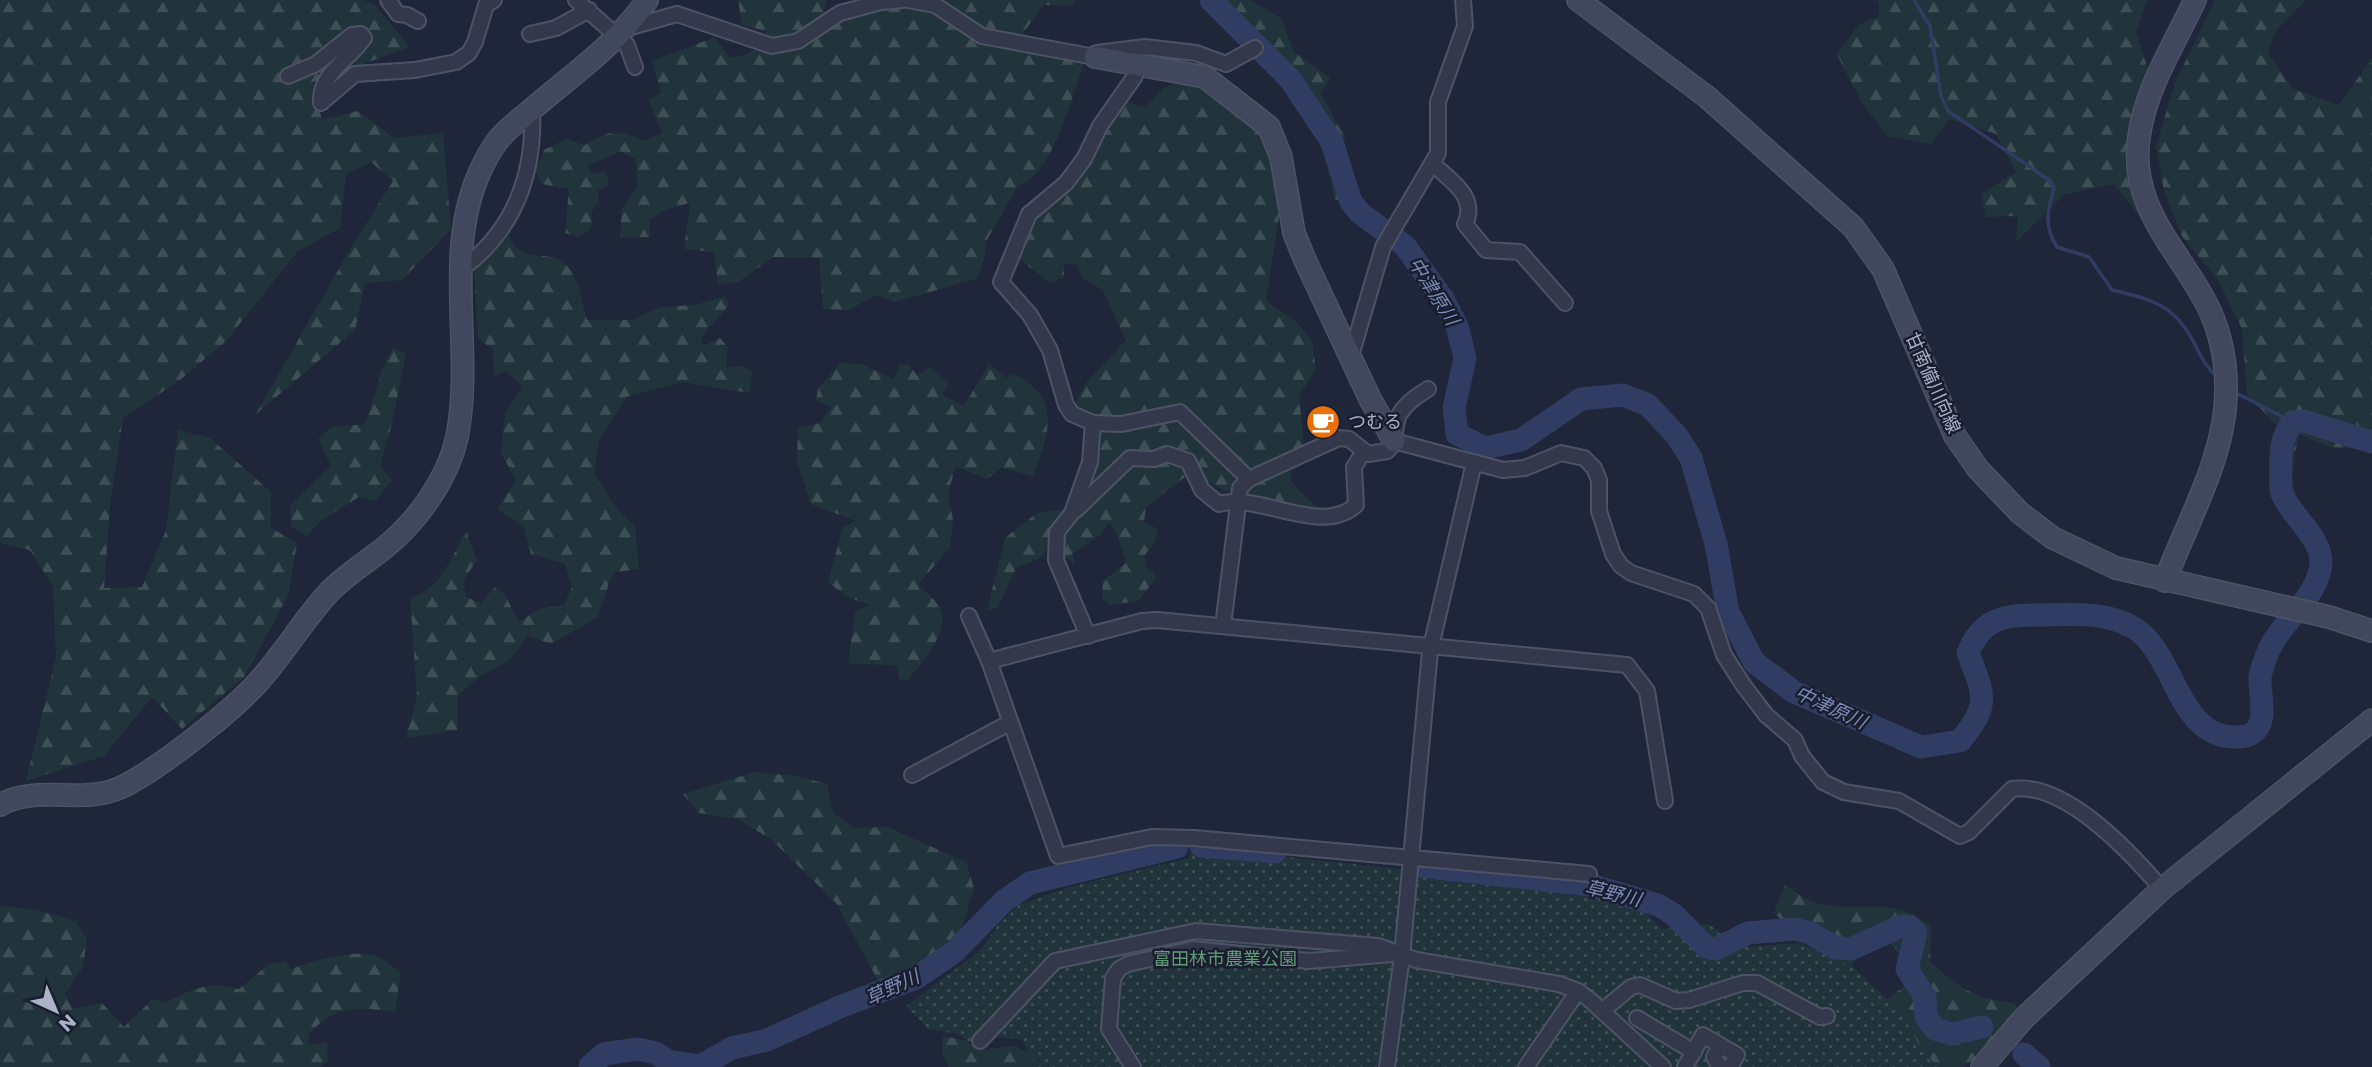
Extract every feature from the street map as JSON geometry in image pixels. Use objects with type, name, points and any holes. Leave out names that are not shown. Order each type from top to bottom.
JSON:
[{"type":"street","points":[[388,0],[398,14],[418,21]]},
{"type":"street","points":[[576,0],[621,32],[635,67]]},
{"type":"street","points":[[0,805],[11,799],[30,795],[90,797],[108,794],[143,775],[247,694],[328,594],[385,547],[415,516],[446,470],[457,436],[461,383],[460,270],[463,231],[480,173],[503,131],[532,110],[621,32],[647,0]]},
{"type":"street","points":[[621,32],[677,14],[772,46],[798,41],[840,13],[881,2],[903,0]]},
{"type":"street","points":[[908,0],[935,5],[982,36],[1205,77],[1269,127],[1281,157],[1294,233],[1348,352],[1394,441],[1474,463],[1515,471],[1561,453],[1584,458],[1594,468],[1599,480],[1599,511],[1613,554],[1621,566],[1631,573],[1694,594],[1702,600],[1724,655],[1744,686],[1766,715],[1795,740],[1802,757],[1832,788],[1899,801],[1960,836],[1969,832],[2012,789],[2045,794],[2069,804],[2095,823],[2162,889]]},
{"type":"street","points":[[1348,352],[1353,349],[1383,247],[1434,165],[1441,139],[1438,102],[1465,26],[1463,0]]},
{"type":"street","name":"甘南備川向線","points":[[1578,0],[1713,103],[1853,227],[1883,269],[1955,436],[1978,469],[2007,500],[2053,538],[2116,568],[2310,613],[2372,631]]},
{"type":"street","points":[[2165,581],[2214,457],[2226,404],[2225,365],[2206,302],[2153,222],[2140,185],[2138,160],[2139,137],[2149,98],[2195,0]]},
{"type":"street","points":[[288,76],[316,64],[352,35],[361,34],[364,38],[358,48],[334,67],[320,97],[321,103],[355,74],[415,69],[456,62],[469,53],[475,42],[486,2]]},
{"type":"street","points":[[530,34],[556,27],[589,10]]},
{"type":"street","points":[[1095,57],[1097,53],[1145,47],[1196,52],[1226,64],[1255,48]]},
{"type":"street","points":[[1138,66],[1135,76],[1100,125],[1072,175],[1029,214],[1000,282],[1030,315],[1050,350],[1066,405],[1072,414],[1082,421],[1121,424],[1180,412],[1250,479]]},
{"type":"street","points":[[460,270],[488,248],[526,183],[533,142],[532,110]]},
{"type":"street","points":[[1434,165],[1463,192],[1470,214],[1465,224],[1477,241],[1486,250],[1520,252],[1566,303]]},
{"type":"street","points":[[1223,626],[1236,501],[1240,488],[1250,479],[1339,438],[1349,439],[1364,452],[1379,454],[1392,447],[1399,415],[1413,399],[1428,389]]},
{"type":"street","points":[[1072,513],[1090,462],[1093,423]]},
{"type":"street","points":[[1088,636],[1056,560],[1057,533],[1072,513],[1134,456],[1154,459],[1167,454],[1182,456],[1188,461],[1202,490],[1219,504],[1236,501],[1324,517],[1350,512],[1356,505],[1354,467],[1364,452]]},
{"type":"street","points":[[1387,1067],[1398,955],[1412,857],[1431,646],[1474,463]]},
{"type":"street","points":[[969,616],[989,661],[1058,856],[1152,838],[1184,838],[1589,874]]},
{"type":"street","points":[[989,661],[1142,621],[1223,626],[1627,665],[1647,691],[1665,801]]},
{"type":"street","points":[[1982,1067],[2024,1018],[2162,889],[2372,720]]},
{"type":"street","points":[[912,775],[1009,723]]},
{"type":"street","points":[[980,1041],[1055,961],[1196,931],[1378,946],[1398,955],[1559,984],[1578,991],[1660,1065],[1673,1039]]},
{"type":"street","points":[[1133,1067],[1109,1029],[1113,978],[1119,969],[1128,964],[1193,949],[1308,961],[1398,955]]},
{"type":"street","points":[[1602,1011],[1631,987],[1640,985],[1676,1001],[1689,1000],[1743,983],[1757,983],[1820,1017],[1827,1016]]},
{"type":"street","points":[[1526,1067],[1578,991]]},
{"type":"street","points":[[1637,1018],[1711,1060]]},
{"type":"street","points":[[1685,1067],[1711,1060]]},
{"type":"green space","points":[[0,0],[363,0],[374,4],[410,47],[313,82],[322,120],[358,111],[394,138],[443,133],[451,229],[402,280],[365,283],[355,330],[256,414],[352,246],[393,181],[371,162],[346,174],[340,228],[297,252],[225,342],[180,380],[123,418],[110,505],[104,588],[142,587],[166,530],[178,430],[210,438],[271,492],[271,528],[297,543],[288,596],[244,677],[182,729],[152,697],[104,756],[26,781],[56,657],[53,587],[30,550],[0,543]]},
{"type":"green space","points":[[738,0],[827,0],[824,12],[831,26],[875,8],[947,6],[943,0],[1076,0],[1069,6],[1044,5],[1023,33],[1055,56],[1084,64],[1051,151],[1031,178],[1018,186],[987,240],[983,264],[976,279],[895,302],[876,295],[849,310],[823,309],[819,258],[773,257],[738,282],[718,284],[714,252],[684,249],[690,203],[665,210],[649,220],[650,237],[620,238],[622,209],[637,187],[636,160],[621,151],[587,166],[593,174],[606,172],[609,185],[598,190],[599,201],[592,211],[591,228],[579,237],[565,233],[569,189],[541,184],[536,170],[544,150],[566,139],[585,145],[614,132],[645,141],[662,133],[649,100],[661,93],[652,61],[715,37],[729,57],[748,54],[760,43],[766,31],[742,25]]},
{"type":"green space","points":[[1222,0],[1250,0],[1282,19],[1293,51],[1330,78],[1321,94],[1344,134],[1346,163],[1352,178],[1344,202],[1335,199],[1324,153],[1306,112],[1276,72],[1235,32]]},
{"type":"green space","points":[[1875,0],[2147,0],[2136,32],[2149,73],[2138,94],[2135,112],[2148,227],[2114,184],[2065,194],[2016,242],[2018,216],[1986,217],[1981,194],[2016,172],[1996,134],[1949,119],[1931,144],[1887,136],[1861,101],[1837,55],[1858,25],[1879,16],[1879,2]]},
{"type":"green space","points":[[2215,0],[2306,0],[2275,32],[2268,54],[2293,89],[2339,105],[2372,58],[2372,449],[2329,447],[2299,434],[2291,474],[2296,497],[2289,494],[2284,466],[2286,434],[2247,395],[2242,329],[2219,282],[2182,236],[2164,191],[2156,146],[2175,83]]},
{"type":"green space","points":[[1183,82],[1203,82],[1265,133],[1274,160],[1279,216],[1266,301],[1296,322],[1312,340],[1316,369],[1299,396],[1304,446],[1291,467],[1291,482],[1322,513],[1271,505],[1238,496],[1207,481],[1194,470],[1146,507],[1144,522],[1158,529],[1155,542],[1144,556],[1147,568],[1157,577],[1138,601],[1110,605],[1102,598],[1103,581],[1126,563],[1117,533],[1109,523],[1099,536],[1072,554],[1075,565],[1052,545],[1038,559],[1016,568],[998,608],[987,610],[1005,538],[1037,513],[1081,507],[1101,431],[1094,420],[1079,414],[1075,403],[1087,382],[1126,340],[1103,290],[1082,278],[1077,265],[1064,264],[1064,277],[1050,283],[1018,258],[1028,227],[1041,207],[1062,196],[1075,181],[1124,102],[1144,107],[1166,86]]},
{"type":"green space","points":[[507,231],[512,243],[519,250],[553,258],[569,268],[578,285],[587,320],[633,320],[660,307],[695,305],[725,296],[729,305],[701,337],[703,346],[720,338],[728,347],[726,367],[741,366],[753,372],[749,393],[683,382],[626,397],[599,441],[594,474],[617,509],[635,527],[639,569],[616,572],[610,580],[598,617],[551,644],[528,636],[508,661],[479,677],[458,695],[457,730],[406,738],[417,696],[410,598],[429,588],[437,580],[466,531],[477,560],[463,581],[466,597],[481,603],[495,587],[505,595],[519,622],[539,609],[564,605],[572,587],[565,564],[531,554],[524,527],[497,509],[516,480],[501,453],[505,415],[522,386],[506,371],[494,376],[493,349],[478,339],[474,270],[475,265]]},
{"type":"green space","points":[[393,348],[406,354],[391,428],[380,466],[392,480],[375,501],[359,497],[320,521],[307,536],[291,527],[290,506],[331,466],[318,439],[332,427],[365,424],[383,367]]},
{"type":"green space","points":[[841,363],[861,364],[894,379],[900,364],[909,365],[917,375],[930,367],[949,383],[943,395],[964,406],[989,364],[1007,378],[1013,374],[1029,383],[1046,405],[1047,431],[1033,476],[1001,468],[987,479],[956,466],[948,493],[953,520],[950,547],[918,585],[938,605],[942,624],[934,644],[908,679],[900,680],[897,665],[848,664],[855,612],[869,605],[846,596],[828,582],[843,527],[856,521],[811,504],[797,461],[798,428],[820,423],[832,407],[816,400],[818,388]]},
{"type":"green space","points":[[755,772],[797,776],[827,784],[833,813],[854,828],[887,827],[966,862],[974,888],[956,947],[930,971],[884,992],[836,903],[772,840],[738,819],[699,813],[683,794]]},
{"type":"green space","name":"富田林市農業公園","points":[[1206,849],[1588,888],[1636,902],[1662,929],[1708,924],[1743,947],[1800,943],[1853,967],[1900,1011],[1919,1044],[1937,1067],[1037,1067],[1022,1040],[999,1037],[977,1046],[955,1033],[929,1030],[906,1006],[981,950],[998,925],[1019,905],[1069,887],[1189,858],[1191,850]]},
{"type":"green space","points":[[1785,885],[1813,902],[1844,907],[1887,907],[1916,916],[1931,926],[1930,962],[1968,991],[1988,999],[2014,1003],[2020,1011],[1988,1053],[1961,1067],[1820,1067],[1886,1000],[1905,986],[1905,959],[1891,944],[1859,955],[1849,968],[1819,955],[1774,913]]},
{"type":"green space","points":[[0,906],[37,910],[75,921],[87,938],[83,967],[65,994],[73,1009],[102,1003],[124,1027],[153,999],[165,1003],[209,986],[239,989],[269,964],[286,961],[290,969],[352,954],[376,956],[401,973],[395,1012],[348,1010],[319,1024],[309,1034],[308,1045],[327,1042],[328,1062],[319,1067],[0,1067]]},
{"type":"green space","points":[[943,1036],[967,1041],[980,1050],[1013,1046],[1064,1067],[949,1067],[942,1054]]},
{"type":"waterway","name":"中津原川","points":[[1211,0],[1290,79],[1332,142],[1351,202],[1360,213],[1405,246],[1443,299],[1457,326],[1465,358],[1454,408],[1457,434],[1485,448],[1521,440],[1581,399],[1623,395],[1648,405],[1677,436],[1691,458],[1716,544],[1728,612],[1754,662],[1794,692],[1921,747],[1960,741],[1977,718],[1982,699],[1968,653],[1973,642],[1986,626],[2003,618],[2023,615],[2098,616],[2111,618],[2134,628],[2148,640],[2189,710],[2202,725],[2218,734],[2241,737],[2253,733],[2262,717],[2260,677],[2266,657],[2279,633],[2313,588],[2321,562],[2317,545],[2282,495],[2281,455],[2284,437],[2293,422],[2303,421],[2372,442]]},
{"type":"waterway","points":[[1914,0],[1930,26],[1941,96],[1948,111],[2049,180],[2054,188],[2048,226],[2057,247],[2089,257],[2112,290],[2149,300],[2169,311],[2186,329],[2207,365],[2218,378]]},
{"type":"waterway","points":[[2234,392],[2293,422]]},
{"type":"waterway","name":"草野川","points":[[1201,846],[1275,852]]},
{"type":"waterway","name":"草野川","points":[[590,1066],[604,1054],[638,1049],[656,1053],[668,1061],[700,1066],[732,1048],[767,1040],[842,1006],[916,978],[954,952],[1004,901],[1030,883],[1177,847]]},
{"type":"waterway","name":"草野川","points":[[1421,866],[1590,885],[1658,905],[1673,914],[1706,947],[1716,949],[1748,933],[1795,929],[1810,933],[1836,948],[1851,949],[1901,926],[1909,926],[1916,933],[1907,969],[1925,997],[1926,1017],[1935,1029],[1951,1034],[1982,1027]]},
{"type":"waterway","name":"草野川","points":[[2024,1054],[2039,1067]]},
{"type":"place","name":"つむる","points":[[1323,422]]}]
